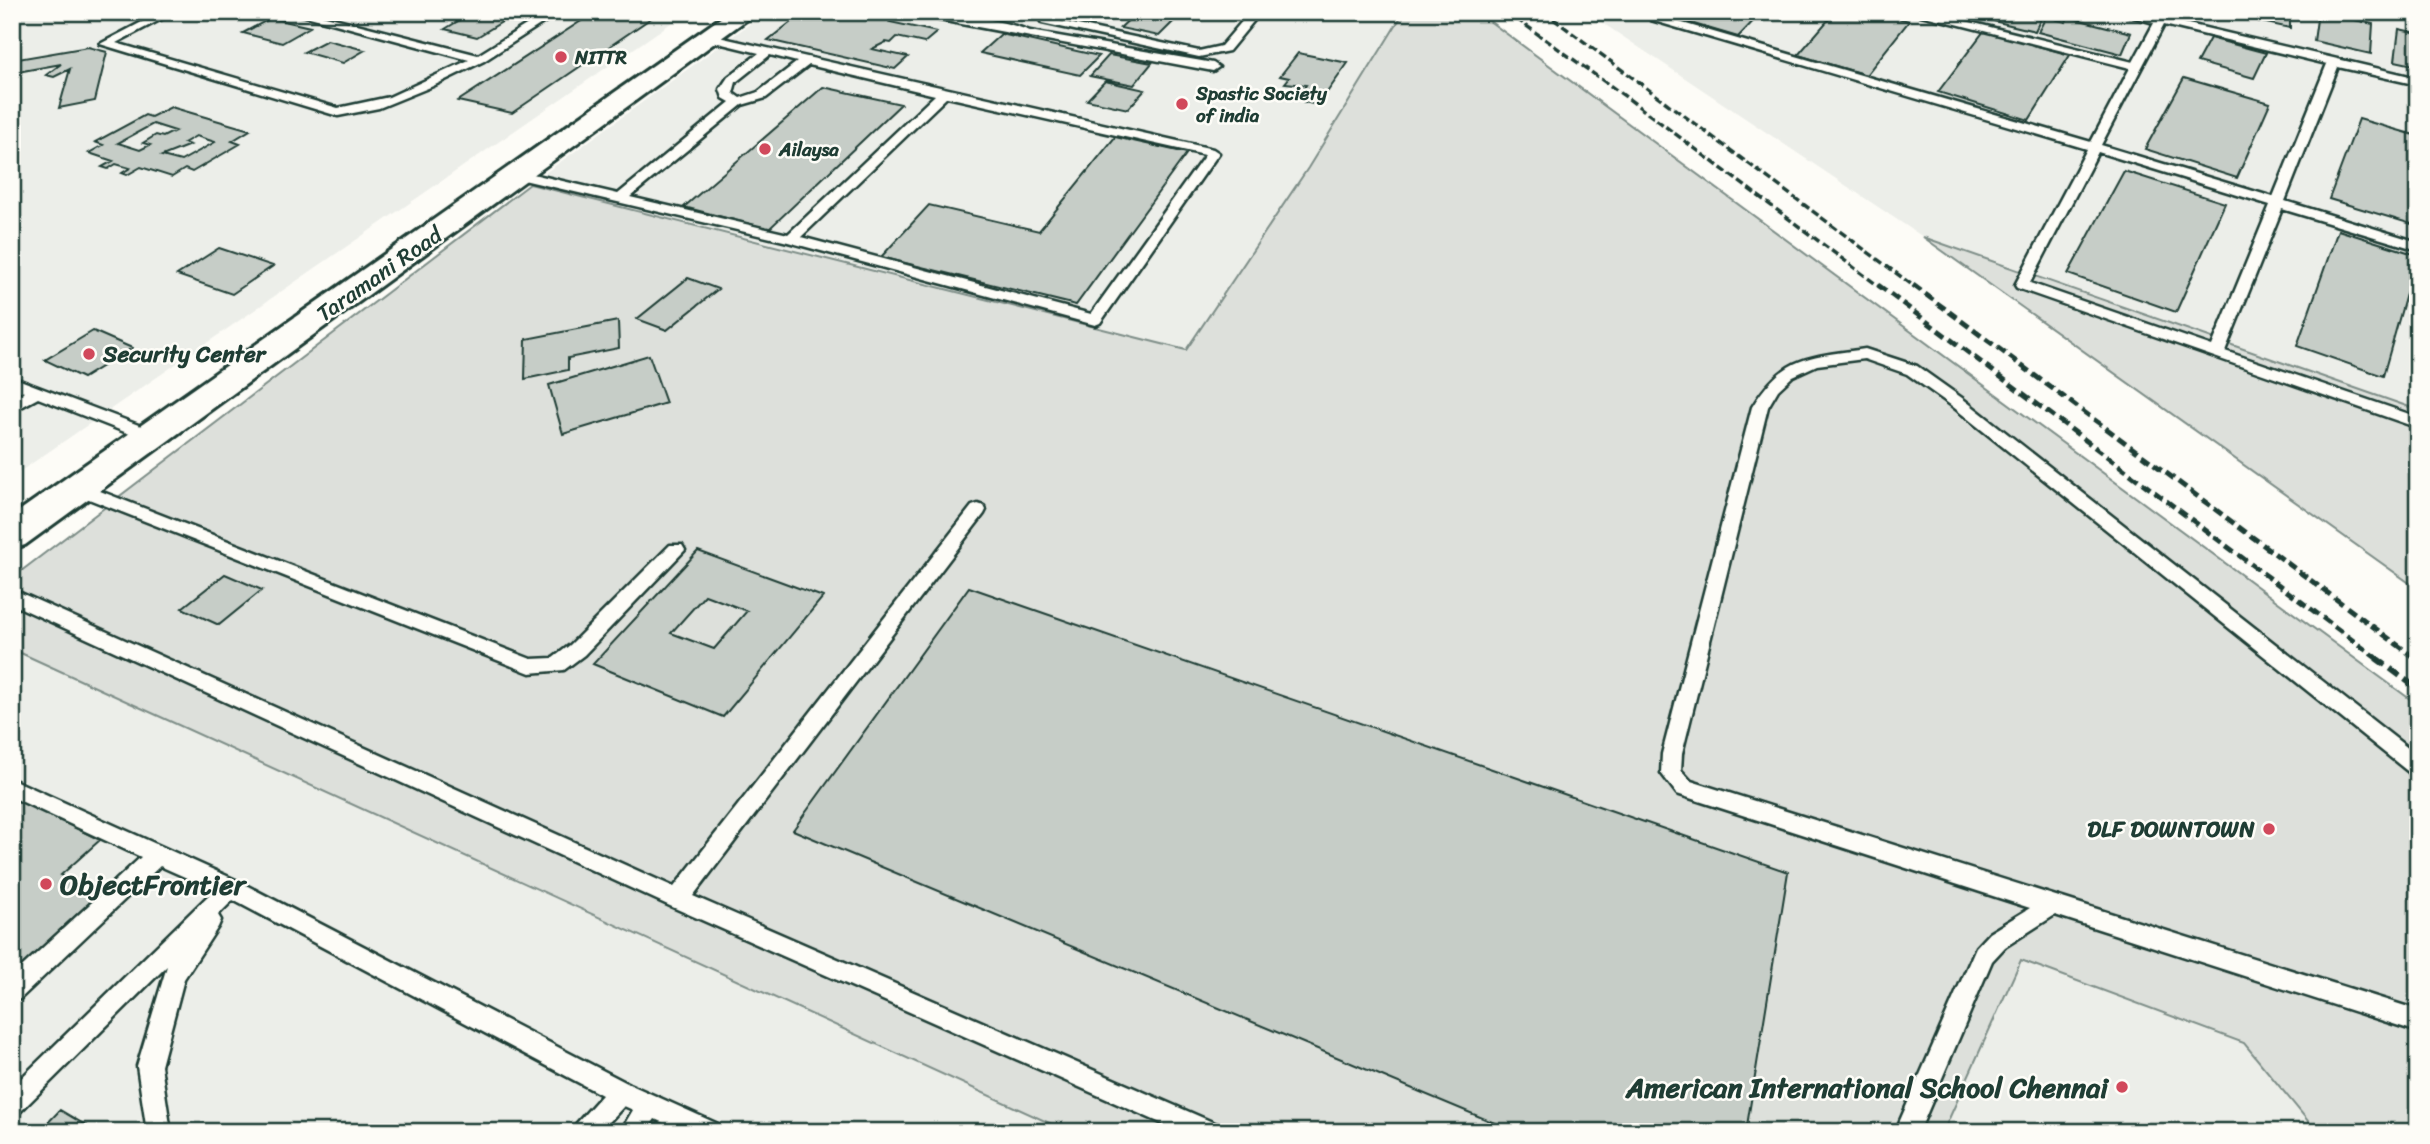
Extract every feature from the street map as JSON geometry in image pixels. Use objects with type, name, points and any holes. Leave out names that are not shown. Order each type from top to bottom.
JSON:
[{"type":"street","name":"Taramani Road","points":[[12,535],[77,488],[137,430],[711,25],[745,12]]},
{"type":"street","name":"Taramani Road","points":[[12,504],[137,430],[520,175],[711,25]]},
{"type":"lane","points":[[170,12],[106,44],[338,112],[358,111],[385,102],[480,59],[555,12]]},
{"type":"lane","points":[[296,12],[480,59]]},
{"type":"lane","points":[[902,12],[1012,28],[1027,34],[1213,67]]},
{"type":"lane","points":[[1047,12],[1043,16],[1046,21],[1199,54],[1225,49],[1256,12]]},
{"type":"lane","points":[[1660,12],[1655,19],[2094,147],[2418,246]]},
{"type":"lane","points":[[1914,12],[2137,66]]},
{"type":"lane","points":[[2121,12],[2163,17],[2418,82]]},
{"type":"lane","points":[[2163,17],[2022,285],[2418,423]]},
{"type":"lane","points":[[520,175],[791,239],[1095,320],[1213,153],[806,61],[768,51],[711,25]]},
{"type":"lane","points":[[738,102],[727,95],[726,89],[768,51]]},
{"type":"lane","points":[[620,198],[738,102],[762,95],[806,61]]},
{"type":"lane","points":[[2217,353],[2334,62]]},
{"type":"lane","points":[[791,239],[944,93]]},
{"type":"lane","points":[[2418,768],[1957,402],[1912,370],[1865,354],[1814,361],[1788,372],[1772,387],[1760,407],[1672,754],[1671,772],[1684,788],[2418,1021]]},
{"type":"lane","points":[[12,382],[137,430]]},
{"type":"lane","points":[[12,407],[36,391]]},
{"type":"lane","points":[[77,488],[530,666],[557,665],[577,650],[676,550]]},
{"type":"lane","points":[[678,900],[978,510]]},
{"type":"lane","points":[[12,596],[678,900],[1209,1132]]},
{"type":"lane","points":[[12,788],[231,888],[621,1092],[710,1132]]},
{"type":"lane","points":[[12,991],[158,854]]},
{"type":"lane","points":[[12,1104],[231,888]]},
{"type":"lane","points":[[159,1132],[149,1066],[173,975],[231,888]]},
{"type":"lane","points":[[1906,1132],[1984,954],[1997,940],[2051,906]]},
{"type":"lane","points":[[584,1132],[621,1092]]},
{"type":"lane","points":[[632,1132],[651,1104]]},
{"type":"shaded area","points":[[12,12],[687,12],[12,477]]},
{"type":"shaded area","points":[[766,12],[1404,12],[1308,168],[1186,350],[530,184]]},
{"type":"shaded area","points":[[1404,12],[1477,12],[2418,705],[2418,1132],[2317,1132],[2244,1043],[2021,960],[1943,1132],[1069,1132],[12,649],[12,578],[530,184],[1186,350],[1308,168]]},
{"type":"shaded area","points":[[1586,12],[2418,12],[2418,410],[1923,237]]},
{"type":"shaded area","points":[[1923,237],[2418,410],[2418,589]]},
{"type":"shaded area","points":[[12,649],[1069,1132],[12,1132]]},
{"type":"shaded area","name":"American International School Chennai","points":[[2021,960],[2244,1043],[2317,1132],[1943,1132]]},
{"type":"building","points":[[473,12],[518,12],[477,37],[445,29]]},
{"type":"building","name":"NITTR","points":[[595,12],[660,12],[512,113],[458,101]]},
{"type":"building","points":[[804,12],[846,12],[869,17],[875,12],[889,12],[899,14],[890,22],[937,32],[924,43],[897,37],[891,43],[886,42],[872,49],[908,57],[895,69],[768,40]]},
{"type":"building","points":[[1675,12],[1762,12],[1738,37],[1670,17]]},
{"type":"building","points":[[1835,12],[1876,12],[1909,21],[1866,75],[1798,55]]},
{"type":"building","points":[[1975,12],[2044,12],[2035,31],[1973,16]]},
{"type":"building","points":[[2239,12],[2290,13],[2290,28],[2238,17]]},
{"type":"building","points":[[2318,12],[2373,24],[2371,54],[2314,41]]},
{"type":"building","points":[[1136,13],[1174,21],[1159,36],[1120,28]]},
{"type":"building","points":[[2046,17],[2066,22],[2068,17],[2131,33],[2122,54],[2038,32]]},
{"type":"building","points":[[271,18],[310,27],[282,43],[243,33]]},
{"type":"building","points":[[2399,29],[2418,33],[2418,66],[2395,61]]},
{"type":"building","points":[[1984,31],[2070,55],[2029,120],[1938,92]]},
{"type":"building","points":[[1001,34],[1099,56],[1080,75],[980,53]]},
{"type":"building","points":[[2210,38],[2266,53],[2254,78],[2197,62]]},
{"type":"building","points":[[327,40],[365,50],[343,63],[304,52]]},
{"type":"building","points":[[88,47],[107,52],[95,101],[59,108],[70,69],[54,77],[46,75],[61,64],[12,73],[12,60]]},
{"type":"building","points":[[1298,53],[1348,63],[1318,105],[1304,102],[1308,97],[1299,95],[1306,85],[1285,83],[1289,78],[1280,76]]},
{"type":"building","points":[[1109,55],[1152,63],[1134,85],[1090,76]]},
{"type":"building","points":[[2184,78],[2270,103],[2237,178],[2145,149]]},
{"type":"building","points":[[1105,81],[1145,90],[1128,109],[1087,100]]},
{"type":"building","points":[[823,87],[901,104],[769,229],[684,207]]},
{"type":"building","points":[[171,107],[250,130],[232,141],[240,144],[192,172],[185,169],[172,177],[141,167],[127,175],[122,173],[130,168],[116,164],[108,169],[102,167],[113,161],[89,153],[103,145],[95,142],[145,115],[151,117]],"holes":[[[153,124],[175,131],[163,137],[156,135],[143,143],[150,145],[140,150],[118,143]],[[196,136],[215,142],[181,161],[162,156],[190,145],[184,143]]]},
{"type":"building","points":[[2359,119],[2418,136],[2418,226],[2329,199]]},
{"type":"building","points":[[1115,137],[1187,153],[1076,305],[881,257],[929,205],[1039,231]]},
{"type":"building","points":[[2124,171],[2225,203],[2176,312],[2068,274]]},
{"type":"building","points":[[2338,230],[2417,255],[2383,376],[2297,346]]},
{"type":"building","points":[[219,248],[273,266],[232,294],[177,275]]},
{"type":"building","points":[[688,278],[718,289],[667,330],[637,319]]},
{"type":"building","points":[[618,321],[619,348],[568,358],[568,370],[525,379],[526,339]]},
{"type":"building","name":"Security Center","points":[[93,331],[132,348],[83,378],[45,360]]},
{"type":"building","points":[[649,355],[666,403],[563,434],[549,385]]},
{"type":"building","points":[[698,551],[823,597],[723,717],[593,664]],"holes":[[[705,595],[747,611],[714,649],[671,633]]]},
{"type":"building","points":[[225,574],[262,590],[219,625],[182,608]]},
{"type":"building","points":[[969,587],[1788,872],[1746,1132],[1516,1132],[793,830]]},
{"type":"building","name":"ObjectFrontier","points":[[12,796],[100,840],[61,875],[99,894],[12,975]]},
{"type":"building","points":[[60,1110],[97,1132],[39,1132]]},
{"type":"building","points":[[649,1122],[671,1132],[642,1132]]},
{"type":"railway","points":[[1507,12],[1626,97],[1880,287]]},
{"type":"railway","points":[[1544,12],[1915,287]]},
{"type":"railway","points":[[1878,285],[2379,660]]},
{"type":"railway","points":[[1913,285],[2418,660],[2415,658]]},
{"type":"railway","points":[[2376,658],[2418,689]]},
{"type":"place","name":"NITTR","points":[[561,57]]},
{"type":"place","name":"Spastic Society of india","points":[[1182,104]]},
{"type":"place","name":"Ailaysa","points":[[765,149]]},
{"type":"place","name":"Security Center","points":[[89,354]]},
{"type":"place","name":"DLF DOWNTOWN","points":[[2269,829]]},
{"type":"place","name":"ObjectFrontier","points":[[46,884]]},
{"type":"place","name":"American International School Chennai","points":[[2122,1087]]}]
